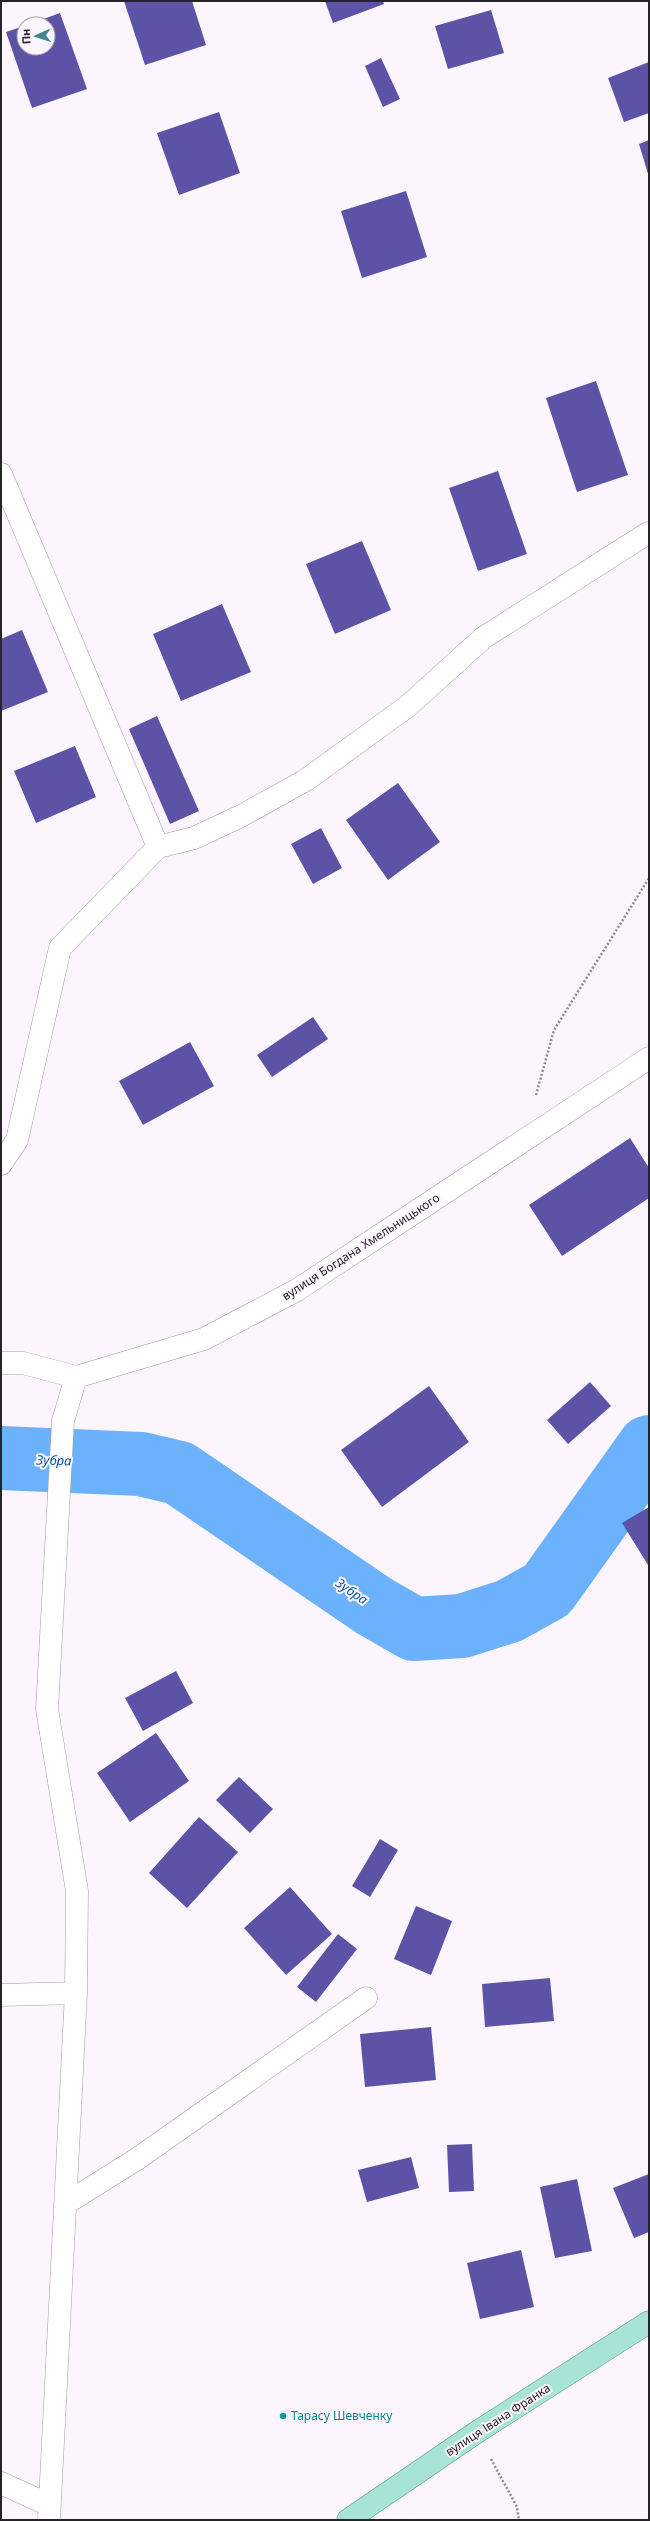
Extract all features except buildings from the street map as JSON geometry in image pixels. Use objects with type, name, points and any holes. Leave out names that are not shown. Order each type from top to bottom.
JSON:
[{"type":"main road","name":"вулиця Івана Франка","points":[[348,2520],[477,2432],[648,2326]]},
{"type":"street","points":[[1,474],[158,847]]},
{"type":"street","points":[[1,1164],[17,1140],[60,948],[158,847],[201,835],[241,816],[306,780],[408,706],[483,638],[648,533]]},
{"type":"street","name":"вулиця Богдана Хмельницького","points":[[76,1377],[204,1339],[298,1290],[649,1058]]},
{"type":"street","points":[[1,1363],[23,1363],[76,1377],[63,1421],[61,1490],[47,1709],[77,1891],[76,1993],[49,2512],[1,2483]]},
{"type":"street","points":[[1,1995],[76,1993]]},
{"type":"street","points":[[66,2204],[137,2159],[366,1998]]},
{"type":"path","points":[[535,1097],[554,1030],[649,878]]},
{"type":"path","points":[[477,2432],[517,2507],[519,2520]]},
{"type":"waterway","name":"Зубра","points":[[1,1458],[141,1464],[179,1473],[374,1606],[414,1629],[462,1626],[509,1611],[547,1590],[649,1447]]},
{"type":"place","name":"Тарасу Шевченку","points":[[283,2416]]}]
